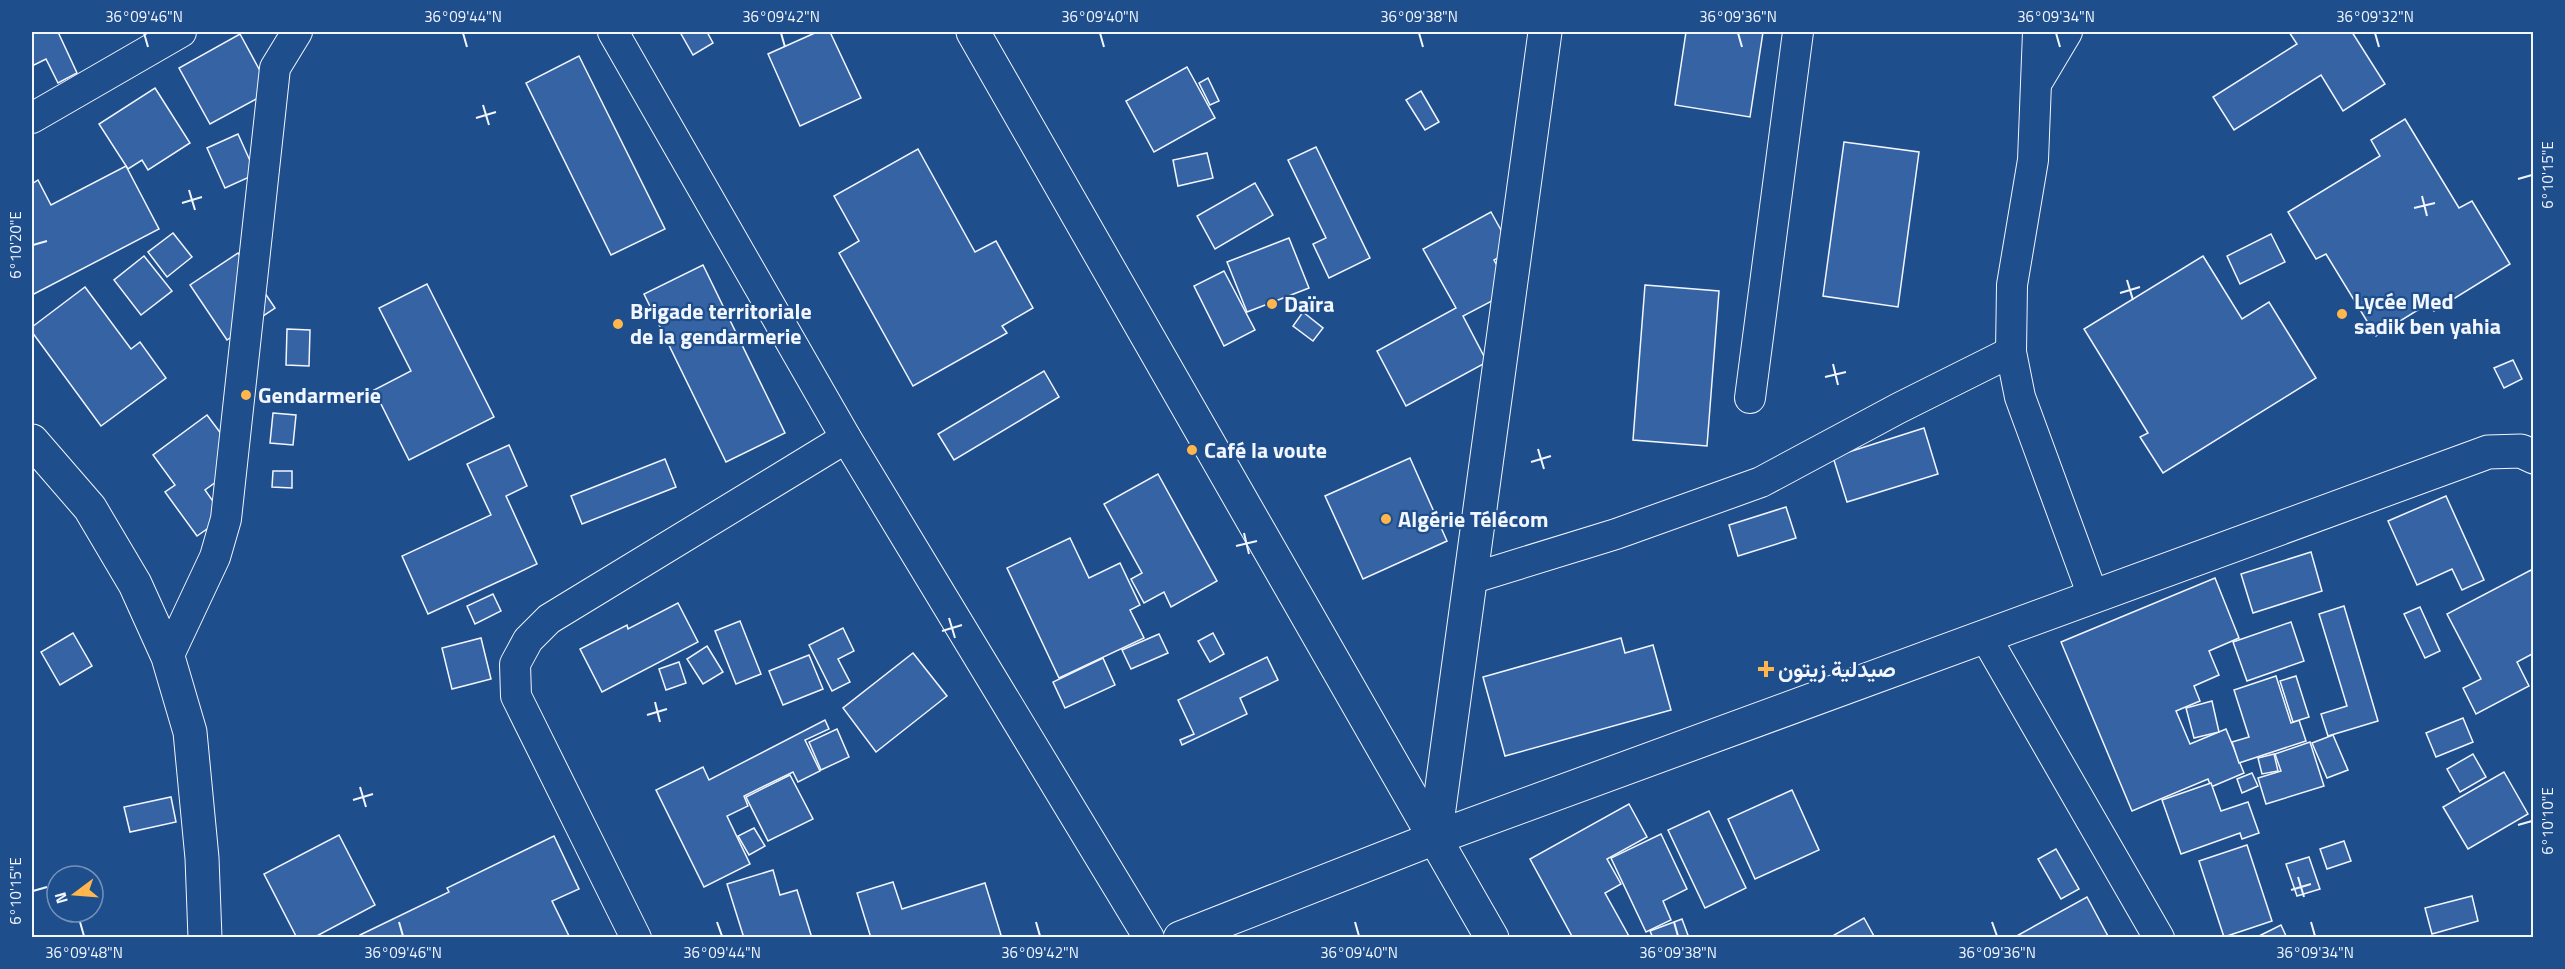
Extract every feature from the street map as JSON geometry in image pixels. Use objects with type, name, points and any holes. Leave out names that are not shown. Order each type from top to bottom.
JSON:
[{"type":"street","points":[[32,118],[181,32]]},
{"type":"street","points":[[614,32],[846,438],[1149,938]]},
{"type":"street","points":[[973,32],[1492,938]]},
{"type":"street","points":[[1435,838],[1545,32]]},
{"type":"street","points":[[1750,398],[1798,32]]},
{"type":"street","points":[[2038,32],[2038,81],[2033,160],[2012,285],[2011,352],[2020,397],[2093,596]]},
{"type":"street","points":[[2038,81],[2067,32]]},
{"type":"street","points":[[168,657],[215,557],[226,519],[275,68],[290,34]]},
{"type":"street","points":[[1470,579],[1616,534],[1761,482],[1899,408],[2011,352]]},
{"type":"street","points":[[636,938],[516,696],[515,664],[528,640],[549,619],[846,438]]},
{"type":"street","points":[[32,441],[90,508],[135,584],[168,657],[190,732],[202,858],[205,938]]},
{"type":"street","points":[[1180,938],[1435,838],[2488,452],[2521,451],[2534,457]]},
{"type":"street","points":[[1985,636],[2159,938]]},
{"type":"building","points":[[32,32],[58,32],[77,73],[58,83],[46,59],[32,66]]},
{"type":"building","points":[[680,32],[707,32],[713,43],[693,55]]},
{"type":"building","points":[[817,32],[830,32],[861,98],[800,126],[768,54]]},
{"type":"building","points":[[1686,32],[1763,32],[1750,117],[1675,105]]},
{"type":"building","points":[[2289,32],[2352,32],[2385,84],[2343,111],[2321,75],[2234,130],[2213,97],[2297,44]]},
{"type":"building","points":[[240,34],[271,91],[210,124],[179,68]]},
{"type":"building","points":[[579,56],[665,229],[611,255],[526,83]]},
{"type":"building","points":[[1187,67],[1215,118],[1154,152],[1126,101]]},
{"type":"building","points":[[1208,78],[1219,101],[1210,105],[1199,83]]},
{"type":"building","points":[[155,88],[190,143],[148,170],[142,160],[128,169],[99,124]]},
{"type":"building","points":[[1421,91],[1439,122],[1425,130],[1406,100]]},
{"type":"building","points":[[2405,119],[2459,208],[2472,201],[2510,264],[2434,311],[2429,303],[2376,336],[2326,254],[2316,259],[2288,212],[2380,156],[2371,140]]},
{"type":"building","points":[[238,134],[256,174],[225,188],[207,148]]},
{"type":"building","points":[[1844,142],[1919,152],[1898,307],[1823,296]]},
{"type":"building","points":[[1316,147],[1370,258],[1329,278],[1313,244],[1326,238],[1288,160]]},
{"type":"building","points":[[918,149],[975,252],[996,241],[1033,308],[1002,326],[1007,333],[913,386],[839,253],[859,241],[834,196]]},
{"type":"building","points":[[1207,153],[1213,178],[1178,186],[1173,160]]},
{"type":"building","points":[[126,166],[159,229],[32,295],[32,184],[38,180],[51,205]]},
{"type":"building","points":[[1255,183],[1273,215],[1215,249],[1197,216]]},
{"type":"building","points":[[1491,212],[1512,250],[1494,260],[1511,291],[1463,316],[1487,362],[1406,406],[1377,351],[1456,308],[1423,249]]},
{"type":"building","points":[[173,233],[192,257],[167,277],[148,252]]},
{"type":"building","points":[[2271,234],[2285,262],[2240,284],[2227,256]]},
{"type":"building","points":[[1289,238],[1309,288],[1247,312],[1227,262]]},
{"type":"building","points":[[238,253],[275,308],[227,340],[190,285]]},
{"type":"building","points":[[144,256],[172,291],[141,315],[114,280]]},
{"type":"building","points":[[2203,256],[2242,319],[2269,302],[2316,378],[2163,473],[2140,437],[2148,433],[2084,329]]},
{"type":"building","points":[[703,265],[785,433],[726,462],[644,294]]},
{"type":"building","points":[[1224,271],[1255,330],[1224,346],[1194,286]]},
{"type":"building","points":[[427,284],[494,417],[409,460],[374,390],[411,371],[379,308]]},
{"type":"building","points":[[1645,285],[1719,291],[1707,446],[1633,440]]},
{"type":"building","points":[[85,287],[131,349],[140,342],[166,378],[101,426],[32,332],[32,327]]},
{"type":"building","points":[[1303,312],[1323,328],[1313,341],[1293,326]]},
{"type":"building","points":[[287,329],[310,330],[309,366],[286,365]]},
{"type":"building","points":[[2513,360],[2522,379],[2504,388],[2494,368]]},
{"type":"building","points":[[1044,371],[1059,397],[954,460],[938,434]]},
{"type":"building","points":[[273,413],[296,415],[293,445],[270,443]]},
{"type":"building","points":[[207,415],[234,451],[227,474],[205,490],[224,517],[197,536],[165,492],[175,485],[153,455]]},
{"type":"building","points":[[1924,428],[1938,474],[1847,502],[1833,457]]},
{"type":"building","points":[[509,445],[527,486],[506,496],[537,564],[428,614],[402,556],[491,515],[467,464]]},
{"type":"building","name":"Algérie Télécom","points":[[1410,458],[1447,541],[1363,579],[1325,496]]},
{"type":"building","points":[[665,459],[676,487],[582,524],[571,496]]},
{"type":"building","points":[[273,471],[292,471],[292,488],[272,487]]},
{"type":"building","points":[[1158,474],[1217,581],[1171,607],[1164,592],[1144,603],[1131,579],[1142,573],[1104,504]]},
{"type":"building","points":[[2446,496],[2484,580],[2462,590],[2452,569],[2417,585],[2388,521]]},
{"type":"building","points":[[1786,507],[1796,538],[1738,556],[1729,525]]},
{"type":"building","points":[[1070,538],[1089,578],[1120,563],[1140,605],[1130,610],[1144,638],[1059,678],[1007,568]]},
{"type":"building","points":[[2311,552],[2322,591],[2253,613],[2241,574]]},
{"type":"building","points":[[2531,570],[2534,575],[2534,653],[2517,662],[2529,686],[2476,714],[2463,688],[2481,679],[2447,614]]},
{"type":"building","points":[[2215,578],[2239,638],[2209,651],[2219,675],[2194,686],[2200,701],[2176,711],[2190,744],[2226,729],[2244,773],[2211,787],[2208,779],[2132,811],[2061,642]]},
{"type":"building","points":[[493,594],[501,611],[475,624],[467,606]]},
{"type":"building","points":[[678,603],[698,642],[602,692],[580,649],[627,625],[628,629]]},
{"type":"building","points":[[2344,606],[2378,721],[2328,736],[2321,714],[2347,706],[2319,614]]},
{"type":"building","points":[[2420,607],[2440,651],[2425,658],[2404,614]]},
{"type":"building","points":[[740,621],[761,674],[736,684],[715,631]]},
{"type":"building","points":[[2291,622],[2304,661],[2247,681],[2233,642]]},
{"type":"building","points":[[843,628],[854,651],[838,659],[850,682],[832,691],[809,645]]},
{"type":"building","points":[[73,633],[92,666],[60,685],[41,652]]},
{"type":"building","points":[[1213,633],[1224,654],[1210,662],[1198,641]]},
{"type":"building","points":[[1159,634],[1168,653],[1131,669],[1122,650]]},
{"type":"building","points":[[481,638],[491,679],[452,689],[442,648]]},
{"type":"building","points":[[1621,638],[1625,653],[1653,645],[1671,710],[1505,756],[1483,677]]},
{"type":"building","points":[[707,646],[723,672],[703,684],[687,659]]},
{"type":"building","points":[[913,653],[947,696],[876,752],[843,708]]},
{"type":"building","points":[[809,655],[823,689],[783,705],[769,671]]},
{"type":"building","points":[[1267,657],[1278,680],[1240,698],[1247,714],[1182,745],[1180,740],[1194,734],[1178,700]]},
{"type":"building","points":[[1103,658],[1115,685],[1065,708],[1053,682]]},
{"type":"building","points":[[679,662],[686,683],[666,690],[659,669]]},
{"type":"building","points":[[2276,676],[2291,723],[2299,720],[2306,741],[2239,763],[2232,742],[2249,737],[2234,690]]},
{"type":"building","points":[[2296,676],[2309,717],[2293,722],[2280,681]]},
{"type":"building","points":[[2212,701],[2219,732],[2194,738],[2186,708]]},
{"type":"building","points":[[2463,718],[2473,742],[2436,757],[2426,733]]},
{"type":"building","points":[[825,720],[829,729],[805,740],[820,771],[798,782],[793,772],[744,796],[748,806],[727,816],[750,864],[704,887],[656,790],[703,767],[709,780]]},
{"type":"building","points":[[837,729],[849,757],[821,770],[809,742]]},
{"type":"building","points":[[2333,735],[2348,770],[2327,778],[2312,743]]},
{"type":"building","points":[[2310,742],[2324,786],[2266,804],[2258,778],[2281,771],[2275,754]]},
{"type":"building","points":[[2274,754],[2278,771],[2262,774],[2258,758]]},
{"type":"building","points":[[2473,754],[2486,777],[2460,792],[2447,769]]},
{"type":"building","points":[[2504,772],[2528,814],[2468,849],[2443,807]]},
{"type":"building","points":[[2252,773],[2258,786],[2242,793],[2237,779]]},
{"type":"building","points":[[790,775],[813,819],[768,841],[746,797]]},
{"type":"building","points":[[2211,783],[2221,811],[2248,802],[2259,833],[2242,839],[2240,833],[2181,854],[2162,800]]},
{"type":"building","points":[[1792,790],[1819,850],[1755,879],[1728,819]]},
{"type":"building","points":[[171,797],[176,822],[130,832],[124,807]]},
{"type":"building","points":[[1629,804],[1647,837],[1607,859],[1621,884],[1605,893],[1630,938],[1573,938],[1530,859]]},
{"type":"building","points":[[1709,811],[1746,888],[1705,908],[1668,830]]},
{"type":"building","points":[[754,828],[765,846],[749,855],[738,836]]},
{"type":"building","points":[[1661,834],[1687,889],[1663,901],[1671,920],[1646,932],[1611,858]]},
{"type":"building","points":[[339,835],[375,905],[313,938],[297,938],[264,874]]},
{"type":"building","points":[[554,836],[579,889],[552,901],[570,938],[361,938],[360,935],[449,892],[447,888]]},
{"type":"building","points":[[2344,841],[2351,861],[2327,869],[2320,849]]},
{"type":"building","points":[[2247,845],[2272,921],[2224,937],[2199,861]]},
{"type":"building","points":[[2056,849],[2079,889],[2061,899],[2038,859]]},
{"type":"building","points":[[2309,857],[2320,889],[2297,896],[2286,864]]},
{"type":"building","points":[[773,870],[780,895],[797,890],[812,938],[744,938],[727,884]]},
{"type":"building","points":[[893,882],[902,909],[985,883],[1001,935],[994,938],[871,938],[857,893]]},
{"type":"building","points":[[2472,896],[2478,921],[2432,934],[2425,908]]},
{"type":"building","points":[[2087,897],[2109,938],[2013,938]]},
{"type":"building","points":[[1864,918],[1875,938],[1829,938]]},
{"type":"building","points":[[1682,919],[1689,938],[1653,938],[1650,931]]},
{"type":"building","points":[[2281,925],[2287,938],[2255,938]]},
{"type":"place","name":"Daïra","points":[[1272,304]]},
{"type":"place","name":"Lycée Med sadik ben yahia","points":[[2342,314]]},
{"type":"place","name":"Brigade territoriale de la gendarmerie","points":[[618,324]]},
{"type":"place","name":"Gendarmerie","points":[[246,395]]},
{"type":"place","name":"Café la voute","points":[[1192,450]]},
{"type":"place","name":"Algérie Télécom","points":[[1386,519]]},
{"type":"place","name":"صيدلية زيتون","points":[[1766,669]]}]
